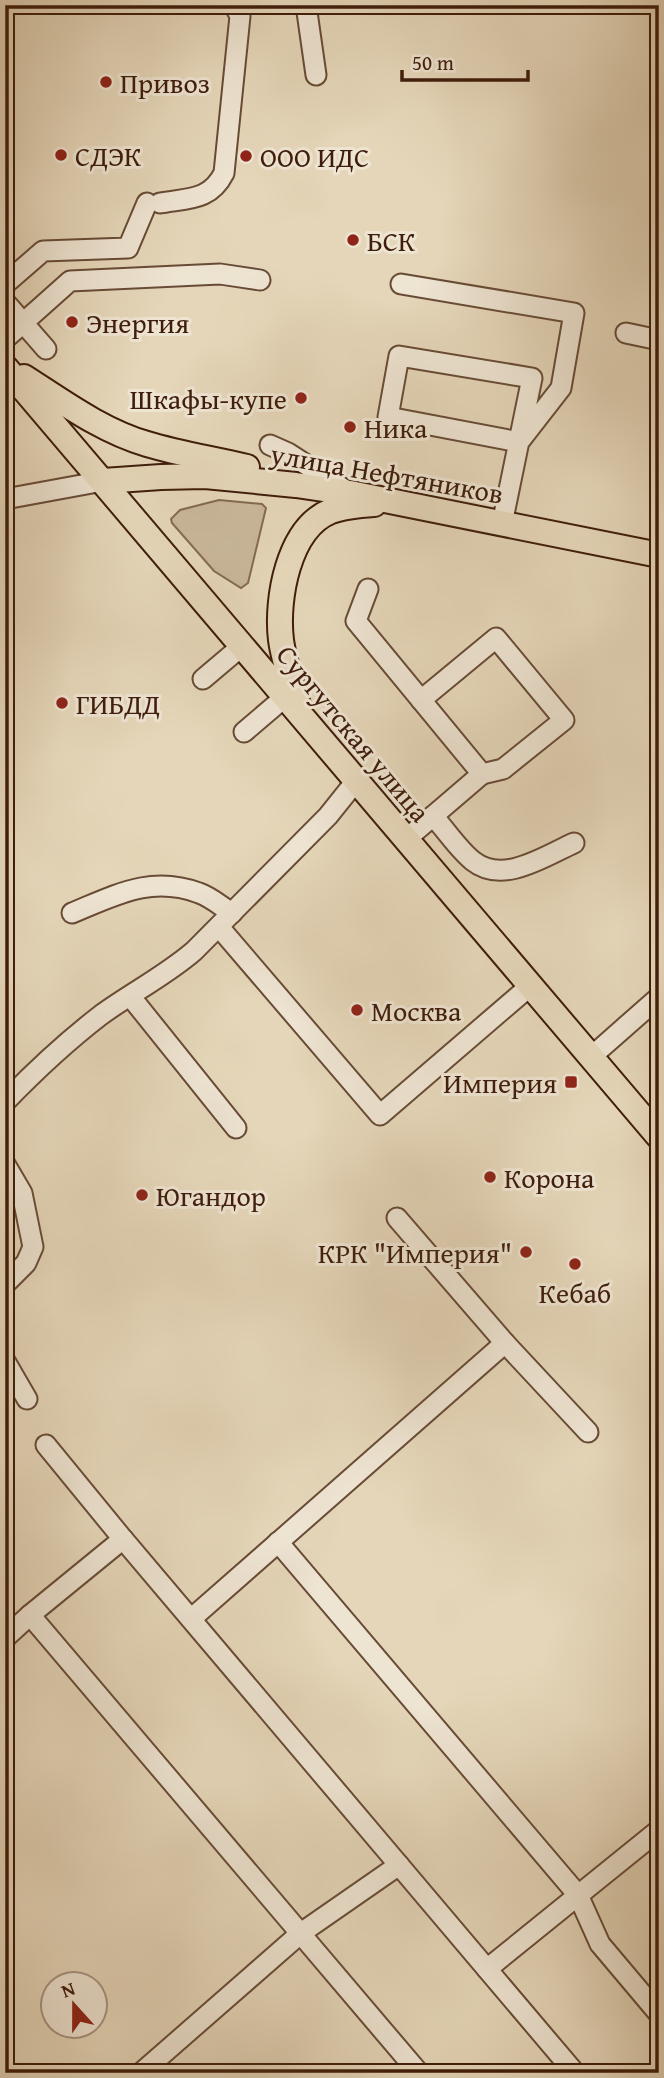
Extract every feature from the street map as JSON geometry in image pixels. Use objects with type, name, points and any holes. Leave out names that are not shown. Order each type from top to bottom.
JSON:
[{"type":"main road","name":"Сургутская улица","points":[[5,366],[659,1137]]},
{"type":"main road","points":[[5,366],[89,419],[123,435],[148,444],[350,493]]},
{"type":"main road","name":"улица Нефтяников","points":[[103,481],[205,476],[251,479],[350,493],[659,555]]},
{"type":"main road","points":[[303,719],[281,641],[279,618],[282,592],[291,558],[301,537],[329,512],[356,505],[401,504]]},
{"type":"street","points":[[306,5],[316,75]]},
{"type":"street","points":[[5,284],[43,251],[128,248],[153,203],[207,194],[214,190],[224,173],[241,7]]},
{"type":"street","points":[[5,339],[70,281],[220,274],[260,280]]},
{"type":"street","points":[[401,285],[574,313],[561,388],[519,442]]},
{"type":"street","points":[[5,302],[46,349]]},
{"type":"street","points":[[626,333],[659,340]]},
{"type":"street","points":[[502,524],[519,442],[531,378],[398,356],[388,417],[519,442]]},
{"type":"street","points":[[270,445],[288,453],[350,493]]},
{"type":"street","points":[[5,499],[103,481]]},
{"type":"street","points":[[368,589],[356,621],[482,774]]},
{"type":"street","points":[[405,840],[482,774],[503,769],[564,720],[496,638],[421,700]]},
{"type":"street","points":[[204,679],[242,646]]},
{"type":"street","points":[[244,732],[285,697]]},
{"type":"street","points":[[5,1102],[48,1057],[102,1014],[172,970],[226,920],[328,816],[356,781]]},
{"type":"street","points":[[433,816],[472,860],[484,868],[516,868],[574,843]]},
{"type":"street","points":[[72,913],[140,886],[160,885],[200,893],[226,920],[380,1115],[458,1039],[530,986]]},
{"type":"street","points":[[130,996],[236,1128]]},
{"type":"street","points":[[591,1057],[659,997]]},
{"type":"street","points":[[5,1164],[22,1193],[33,1247],[26,1263],[5,1284]]},
{"type":"street","points":[[397,1218],[505,1343],[589,1432]]},
{"type":"street","points":[[191,1619],[505,1343]]},
{"type":"street","points":[[5,1361],[27,1399]]},
{"type":"street","points":[[46,1445],[575,2073]]},
{"type":"street","points":[[5,1638],[123,1539]]},
{"type":"street","points":[[278,1542],[578,1895],[600,1944],[659,2014]]},
{"type":"street","points":[[30,1615],[419,2073]]},
{"type":"street","points":[[487,1969],[659,1830]]},
{"type":"street","points":[[141,2073],[301,1933],[399,1865]]},
{"type":"shaded area","points":[[219,500],[262,504],[266,508],[248,583],[241,588],[214,571],[171,519],[180,510]]},
{"type":"place","name":"Привоз","points":[[106,82]]},
{"type":"place","name":"СДЭК","points":[[61,155]]},
{"type":"place","name":"ООО ИДС","points":[[246,156]]},
{"type":"place","name":"БСК","points":[[353,240]]},
{"type":"place","name":"Энергия","points":[[72,322]]},
{"type":"place","name":"Шкафы-купе","points":[[301,398]]},
{"type":"place","name":"Ника","points":[[350,427]]},
{"type":"place","name":"ГИБДД","points":[[62,703]]},
{"type":"place","name":"Москва","points":[[357,1010]]},
{"type":"place","name":"Империя","points":[[571,1082]]},
{"type":"place","name":"Корона","points":[[490,1177]]},
{"type":"place","name":"Югандор","points":[[142,1195]]},
{"type":"place","name":"КРК \"Империя\"","points":[[526,1252]]},
{"type":"place","name":"Кебаб","points":[[575,1264]]}]
